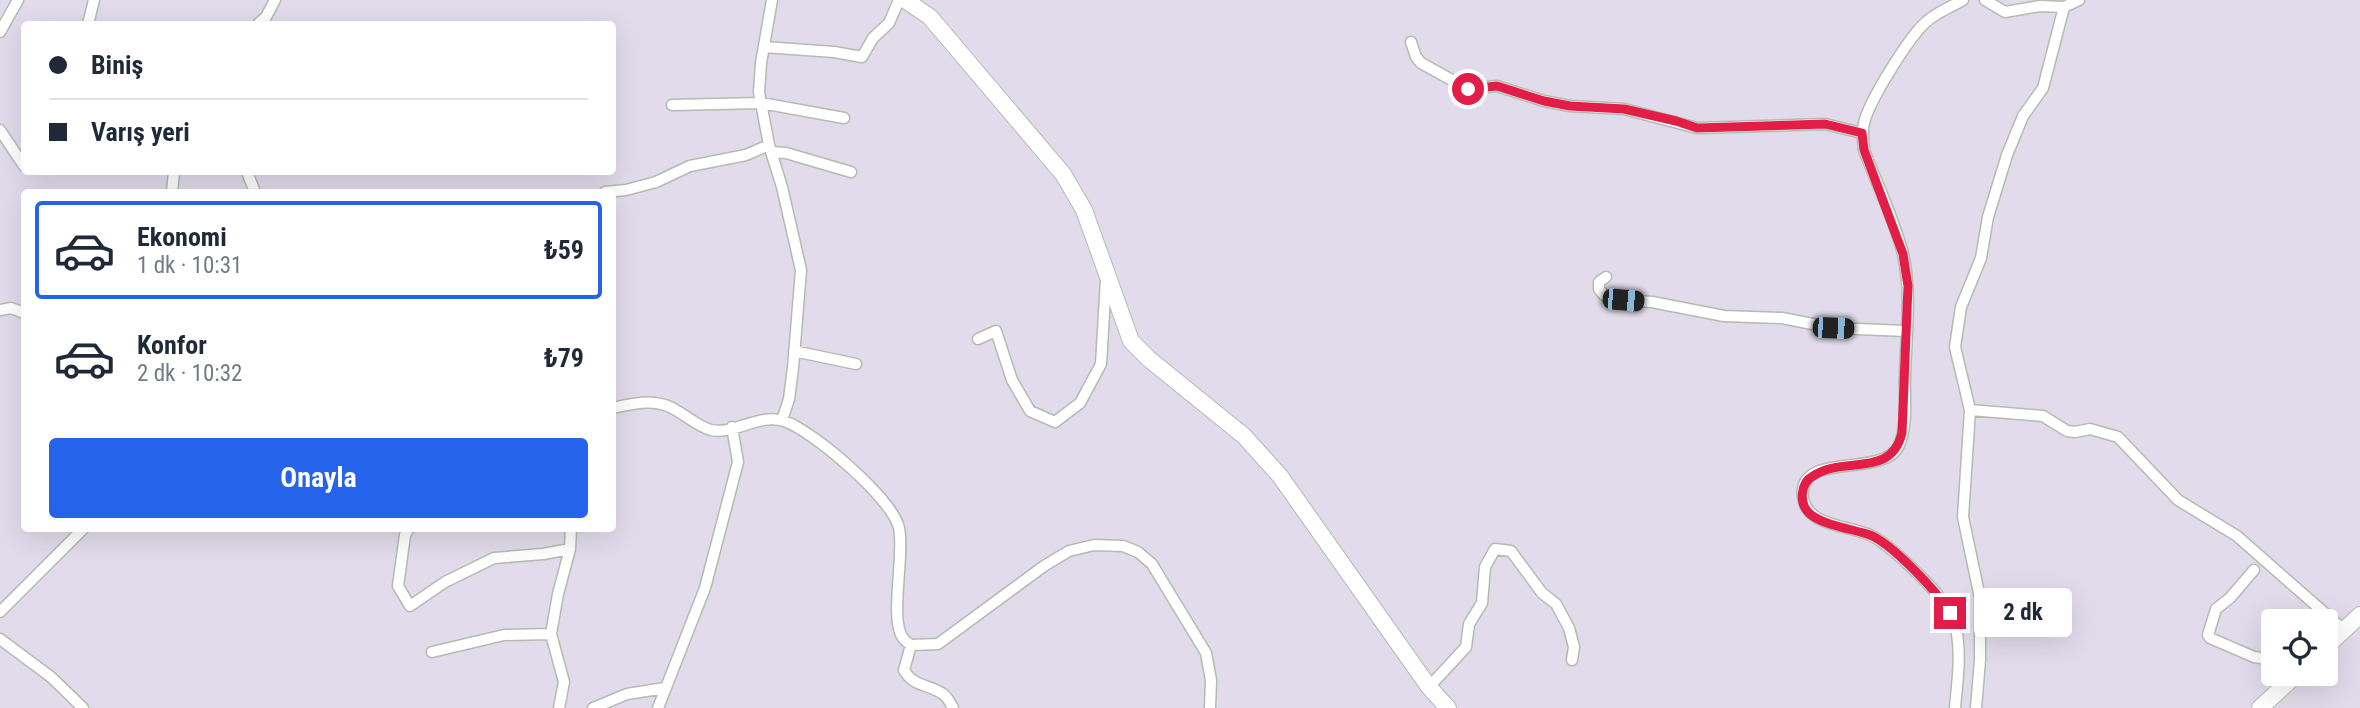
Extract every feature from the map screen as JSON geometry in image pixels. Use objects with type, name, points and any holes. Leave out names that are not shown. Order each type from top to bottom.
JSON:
[{"type":"main road","points":[[905,0],[930,17],[1063,174],[1084,209],[1132,341],[1149,359],[1244,436],[1280,476],[1429,687],[1448,708]]},
{"type":"main road","points":[[2338,636],[2360,615]]},
{"type":"main road","points":[[2260,708],[2284,686]]},
{"type":"street","points":[[0,32],[18,0]]},
{"type":"street","points":[[89,21],[94,0]]},
{"type":"street","points":[[261,21],[275,0]]},
{"type":"street","points":[[772,0],[760,82],[761,103],[800,270],[789,399],[782,420]]},
{"type":"street","points":[[764,47],[834,52],[862,57],[873,38],[890,23],[898,0]]},
{"type":"street","points":[[1955,708],[1957,634],[1943,600],[1873,536],[1817,519],[1807,512],[1802,499],[1803,486],[1808,478],[1821,470],[1876,462],[1888,458],[1899,446],[1904,417],[1908,286],[1903,254],[1864,150],[1862,133],[1864,120],[1873,103],[1906,47],[1924,23],[1964,0]]},
{"type":"street","points":[[1985,0],[2005,12],[2040,6],[2064,7],[2079,0]]},
{"type":"street","points":[[1976,708],[1980,660],[1980,598],[1963,517],[1970,410],[1955,347],[1961,306],[1981,258],[1988,217],[2007,155],[2023,116],[2043,88],[2064,7]]},
{"type":"street","points":[[1411,41],[1416,57],[1422,63],[1468,89],[1497,86],[1544,101],[1570,106],[1624,109],[1697,128],[1825,124],[1862,133]]},
{"type":"street","points":[[672,105],[761,103],[844,118]]},
{"type":"street","points":[[0,130],[21,162]]},
{"type":"street","points":[[616,190],[646,185],[691,166],[770,149],[851,172]]},
{"type":"street","points":[[978,339],[996,331],[1012,380],[1030,411],[1055,422],[1080,403],[1101,364],[1106,267]]},
{"type":"street","points":[[1606,277],[1599,282],[1600,289],[1612,299],[1653,302],[1724,316],[1782,318],[1833,328],[1906,331]]},
{"type":"street","points":[[0,310],[11,308],[21,312]]},
{"type":"street","points":[[794,351],[856,364]]},
{"type":"street","points":[[616,407],[639,402],[658,403],[675,409],[712,431],[761,419],[782,420],[801,428],[835,455],[882,498],[895,516],[899,528],[900,549],[897,625],[902,638],[911,645],[938,644],[1044,566],[1069,551],[1094,545],[1123,546],[1138,552],[1152,564],[1206,653],[1211,680],[1210,708]]},
{"type":"street","points":[[1970,410],[2043,416],[2067,431],[2090,429],[2119,437],[2178,500],[2237,536],[2344,630]]},
{"type":"street","points":[[658,708],[705,587],[738,462],[732,428]]},
{"type":"street","points":[[0,612],[80,532]]},
{"type":"street","points":[[406,532],[398,586],[410,606],[445,582],[495,558],[570,549]]},
{"type":"street","points":[[559,708],[564,682],[551,634],[570,549],[571,532]]},
{"type":"street","points":[[1429,687],[1466,647],[1469,624],[1482,603],[1485,567],[1495,550],[1511,551],[1542,593],[1556,604],[1574,647],[1572,660]]},
{"type":"street","points":[[2254,570],[2230,598],[2216,609],[2208,635],[2261,658]]},
{"type":"street","points":[[432,652],[504,635],[551,634]]},
{"type":"street","points":[[0,639],[51,677],[83,708]]},
{"type":"street","points":[[911,645],[904,670],[908,677],[915,683],[943,694],[953,708]]},
{"type":"street","points":[[593,708],[627,694],[665,688]]},
{"type":"route","points":[[1468,89],[1497,86],[1544,101],[1570,106],[1624,109],[1697,128],[1825,124],[1862,133],[1864,150],[1903,254],[1908,286],[1902,433],[1899,446],[1888,458],[1821,470],[1808,478],[1803,486],[1802,499],[1807,512],[1817,519],[1873,536],[1889,548],[1943,600],[1950,613]]}]
